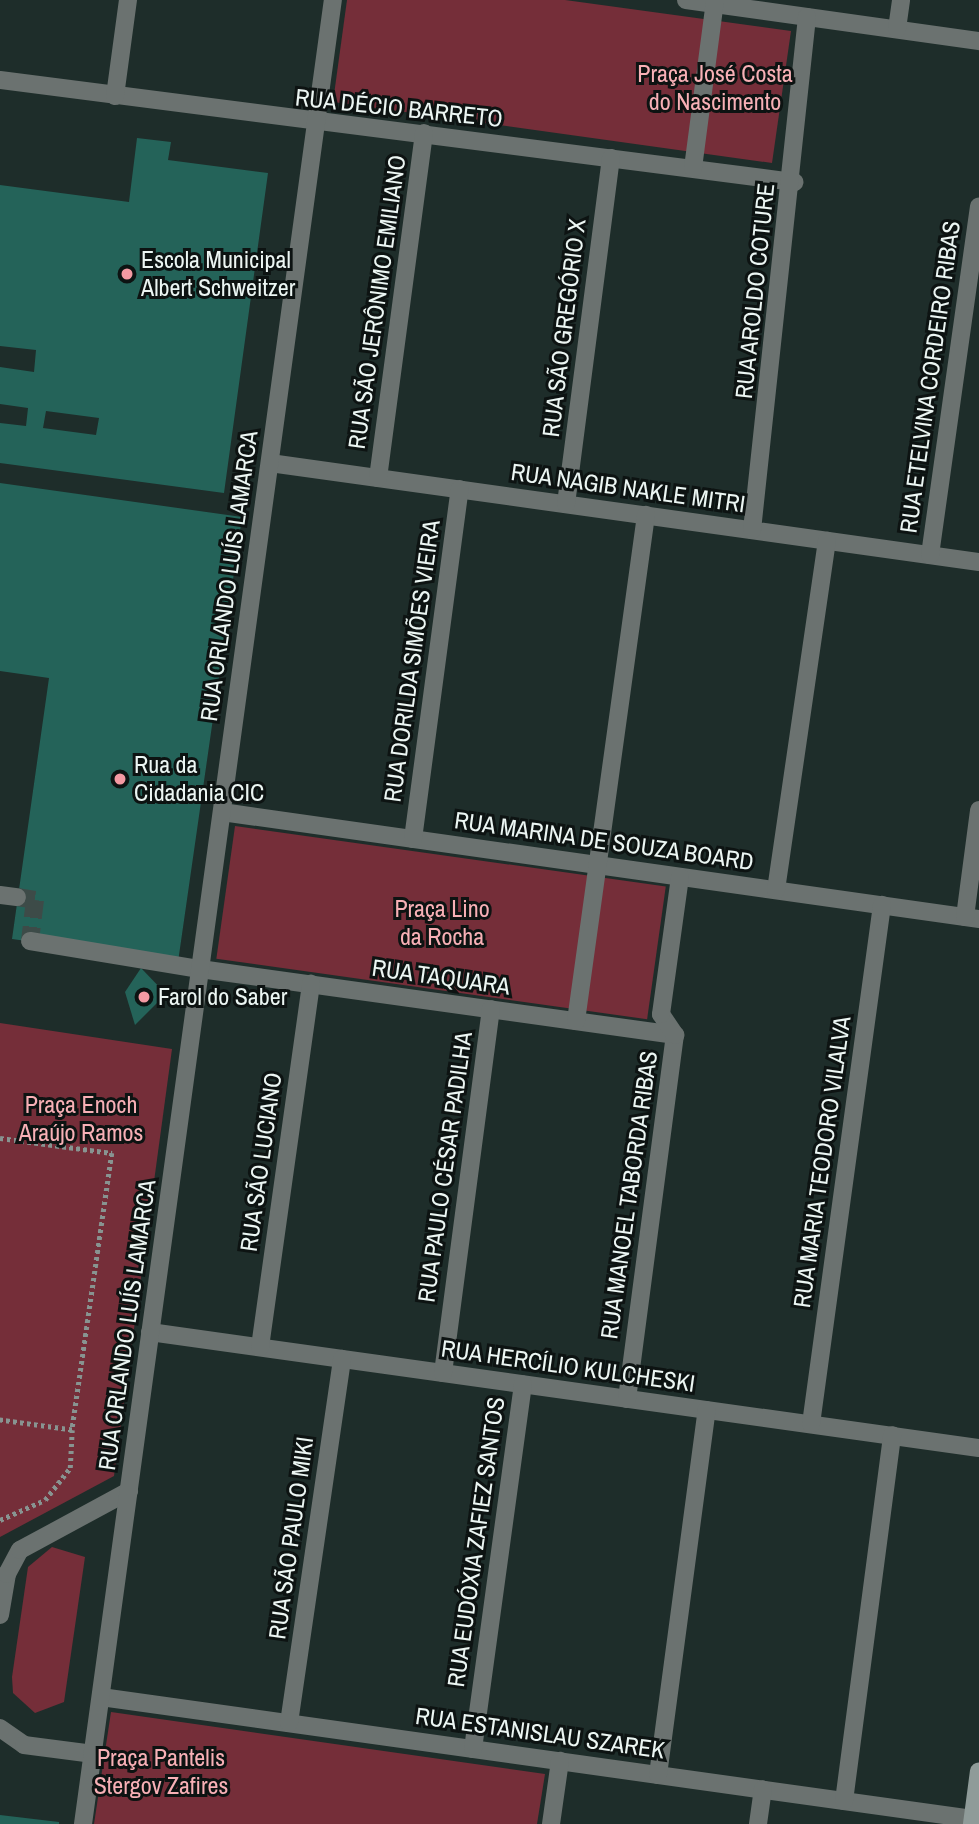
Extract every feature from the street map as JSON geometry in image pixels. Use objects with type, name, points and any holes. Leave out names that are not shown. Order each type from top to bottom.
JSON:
[{"type":"main road","points":[[972,1821],[979,1771]]},
{"type":"street","points":[[115,96],[128,0]]},
{"type":"street","name":"RUA ORLANDO LUÍS LAMARCA","points":[[83,1824],[333,0]]},
{"type":"street","points":[[686,0],[979,41]]},
{"type":"street","points":[[897,29],[901,0]]},
{"type":"street","points":[[693,168],[715,2]]},
{"type":"street","name":"RUA AROLDO COTURE","points":[[751,530],[794,182],[789,149],[807,17]]},
{"type":"street","name":"RUA DÉCIO BARRETO","points":[[0,80],[292,121],[317,119],[794,182]]},
{"type":"street","name":"RUA SÃO JERÔNIMO EMILIANO","points":[[378,478],[424,133]]},
{"type":"street","name":"RUA SÃO GREGÓRIO X","points":[[566,504],[611,158]]},
{"type":"street","name":"RUA ETELVINA CORDEIRO RIBAS","points":[[930,555],[979,206]]},
{"type":"street","name":"RUA NAGIB NAKLE MITRI","points":[[270,463],[979,562]]},
{"type":"street","name":"RUA DORILDA SIMÕES VIEIRA","points":[[413,839],[460,489]]},
{"type":"street","points":[[576,1021],[646,515]]},
{"type":"street","points":[[776,890],[827,541]]},
{"type":"street","points":[[972,918],[979,810]]},
{"type":"street","name":"RUA MARINA DE SOUZA BOARD","points":[[222,812],[972,918]]},
{"type":"street","name":"RUA MANOEL TABORDA RIBAS","points":[[627,1399],[675,1035],[661,1014],[680,877]]},
{"type":"street","name":"RUA MARIA TEODORO VILALVA","points":[[811,1424],[882,905]]},
{"type":"street","points":[[30,941],[200,968]]},
{"type":"street","name":"RUA TAQUARA","points":[[200,968],[675,1035]]},
{"type":"street","name":"RUA SÃO LUCIANO","points":[[260,1347],[311,984]]},
{"type":"street","name":"RUA PAULO CÉSAR PADILHA","points":[[443,1373],[491,1009]]},
{"type":"street","name":"RUA HERCÍLIO KULCHESKI","points":[[150,1332],[979,1448]]},
{"type":"street","name":"RUA SÃO PAULO MIKI","points":[[289,1723],[342,1359]]},
{"type":"street","name":"RUA EUDÓXIA ZAFIEZ SANTOS","points":[[473,1749],[523,1384]]},
{"type":"street","points":[[658,1775],[707,1410]]},
{"type":"street","points":[[844,1801],[892,1436]]},
{"type":"street","points":[[0,1615],[8,1574],[20,1550],[129,1491]]},
{"type":"street","name":"RUA ESTANISLAU SZAREK","points":[[101,1697],[763,1789],[972,1821]]},
{"type":"street","points":[[0,1728],[24,1745],[93,1754]]},
{"type":"street","points":[[551,1824],[560,1761]]},
{"type":"street","points":[[758,1824],[763,1789]]},
{"type":"path","points":[[0,1138],[112,1153],[72,1430],[70,1468],[46,1500],[0,1520]]},
{"type":"path","points":[[0,1420],[72,1430]]},
{"type":"green space","name":"Praça José Costa do Nascimento","points":[[347,0],[565,0],[791,31],[772,163],[333,102]]},
{"type":"green space","name":"Praça Lino da Rocha","points":[[235,826],[666,887],[647,1019],[216,959]]},
{"type":"green space","name":"Praça Enoch Araújo Ramos","points":[[0,1023],[172,1049],[114,1476],[0,1537]]},
{"type":"green space","points":[[52,1547],[85,1557],[64,1702],[35,1713],[13,1693],[12,1677],[28,1567]]},
{"type":"green space","name":"Praça Pantelis Stergov Zafires","points":[[111,1712],[545,1774],[537,1824],[94,1824]]},
{"type":"building","name":"Escola Municipal Albert Schweitzer","points":[[137,138],[171,142],[168,160],[268,173],[224,493],[0,463],[0,423],[26,426],[28,408],[0,404],[0,367],[34,372],[36,350],[0,346],[0,185],[129,202]],"holes":[[[46,411],[99,418],[96,435],[43,428]]]},
{"type":"building","name":"Rua da Cidadania CIC","points":[[0,483],[242,517],[178,962],[12,939],[49,678],[0,671]]},
{"type":"building","name":"Farol do Saber","points":[[141,968],[166,994],[135,1025],[125,992]]},
{"type":"building","points":[[0,1815],[59,1822],[59,1824],[0,1824]]},
{"type":"tunnel","points":[[17,897],[35,900],[30,941]]},
{"type":"place","name":"Escola Municipal Albert Schweitzer","points":[[127,274]]},
{"type":"place","name":"Rua da Cidadania CIC","points":[[120,779]]},
{"type":"place","name":"Farol do Saber","points":[[144,997]]}]
